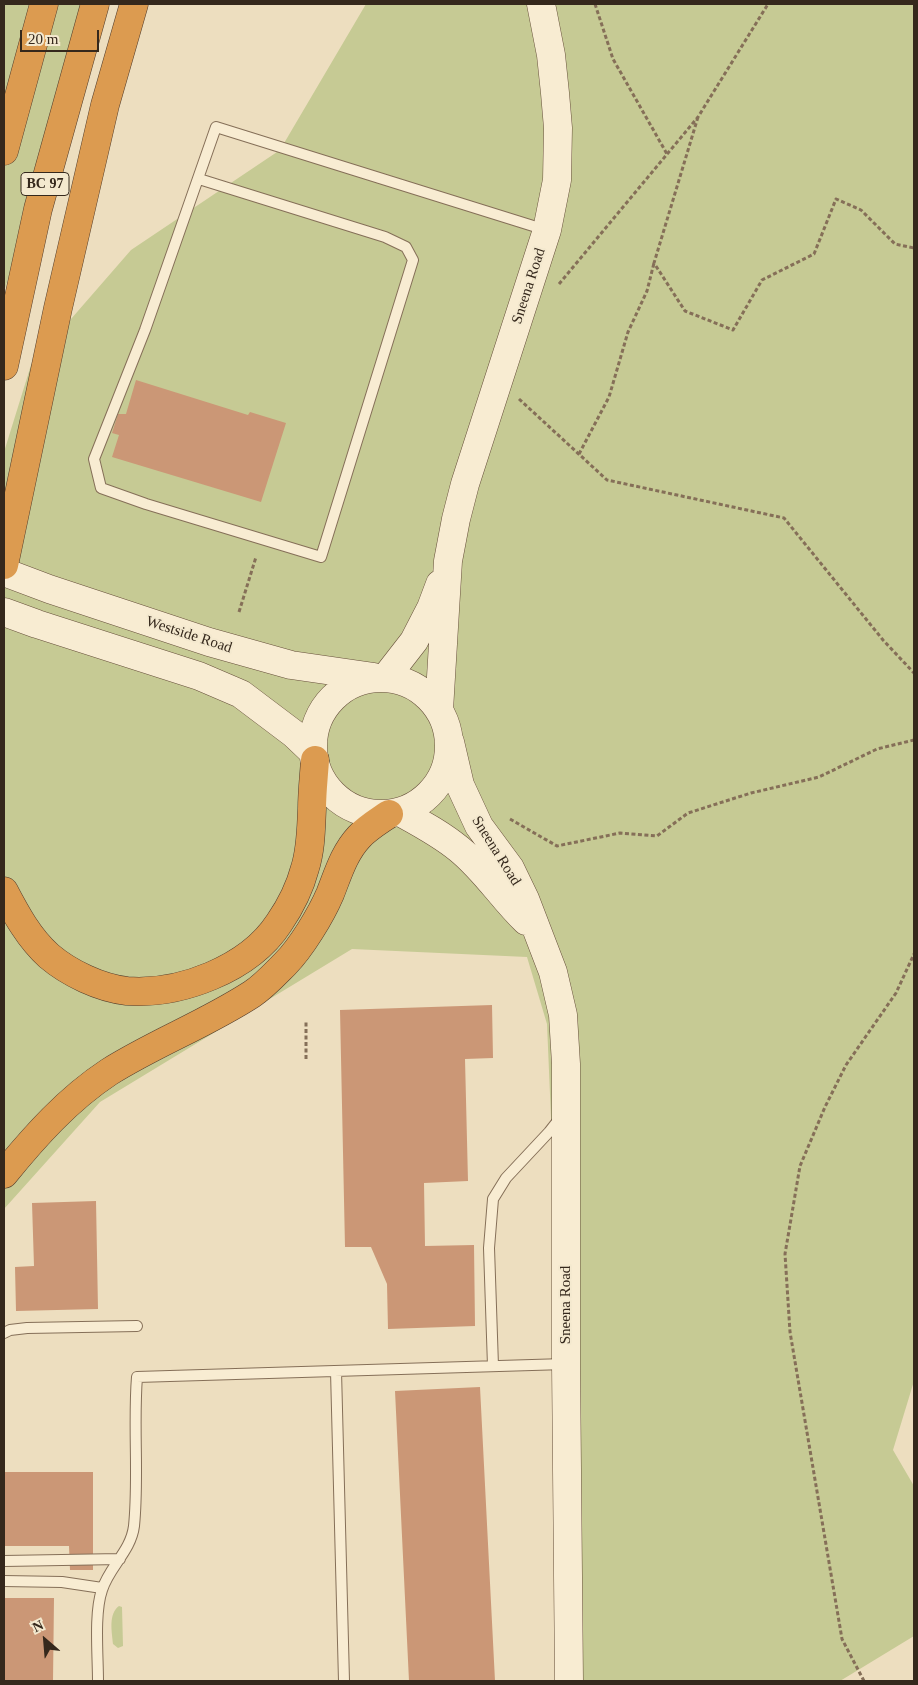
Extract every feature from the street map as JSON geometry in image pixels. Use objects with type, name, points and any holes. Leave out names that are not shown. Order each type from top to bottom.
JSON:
[{"type":"highway","points":[[4,151],[44,4]]},
{"type":"highway","name":"BC 97","points":[[4,366],[38,209],[95,4]]},
{"type":"highway","points":[[4,566],[58,308],[105,105],[134,4]]},
{"type":"highway","points":[[4,891],[22,924],[48,955],[77,975],[127,991],[172,989],[199,982],[230,967],[255,950],[279,924],[296,891],[305,868],[310,843],[314,756]]},
{"type":"highway","points":[[4,1174],[34,1138],[75,1097],[108,1073],[146,1050],[253,993],[287,962],[309,932],[329,896],[342,862],[351,847],[359,836],[394,813]]},
{"type":"street","name":"Sneena Road","points":[[440,710],[448,561],[456,519],[465,484],[547,230],[557,180],[558,128],[551,55],[541,4]]},
{"type":"street","name":"Sneena Road","points":[[382,677],[414,641],[431,608],[448,561]]},
{"type":"street","name":"Westside Road","points":[[4,572],[49,589],[209,642],[290,665],[382,677]]},
{"type":"street","points":[[4,612],[199,676],[240,694],[294,734],[314,756]]},
{"type":"street","points":[[382,677],[402,680],[417,687],[440,710],[447,725],[450,742],[447,765],[437,786],[421,802],[394,813],[367,813],[347,805],[330,792],[318,773],[314,756],[314,730],[323,710],[338,693],[357,682],[382,677]]},
{"type":"street","name":"Sneena Road","points":[[450,742],[460,785],[479,826],[510,868],[525,899],[552,972],[563,1015],[566,1064],[569,1681]]},
{"type":"street","name":"Sneena Road","points":[[394,813],[439,834],[460,849],[537,932]]},
{"type":"lane","points":[[199,179],[386,236],[406,247],[413,260],[321,557],[146,504],[100,488],[94,459],[145,330],[216,127],[547,230]]},
{"type":"lane","points":[[493,1366],[489,1248],[494,1199],[506,1178],[566,1111]]},
{"type":"lane","points":[[4,1333],[10,1330],[27,1328],[137,1326]]},
{"type":"lane","points":[[98,1681],[98,1604],[102,1588],[132,1538],[134,1525],[137,1377],[566,1364]]},
{"type":"lane","points":[[336,1371],[344,1681]]},
{"type":"lane","points":[[4,1560],[120,1559]]},
{"type":"lane","points":[[4,1581],[62,1582],[102,1588]]},
{"type":"path","points":[[595,4],[613,59],[667,154]]},
{"type":"path","points":[[554,291],[698,116],[768,4]]},
{"type":"path","points":[[579,454],[609,397],[628,332],[647,291],[698,116]]},
{"type":"path","points":[[654,263],[686,312],[732,330],[762,280],[814,254],[836,198],[861,210],[895,244],[914,248]]},
{"type":"path","points":[[498,380],[607,480],[784,518],[883,640],[914,673]]},
{"type":"path","points":[[238,612],[261,539]]},
{"type":"path","points":[[502,815],[557,846],[620,833],[657,836],[688,813],[751,793],[819,777],[877,749],[914,740]]},
{"type":"path","points":[[864,1681],[842,1639],[790,1332],[785,1254],[800,1166],[825,1107],[846,1065],[896,993],[914,954]]},
{"type":"path","points":[[306,1021],[306,1059]]},
{"type":"green space","points":[[4,4],[100,4],[4,291]]},
{"type":"green space","points":[[366,4],[914,4],[914,1381],[893,1450],[914,1486],[914,1636],[840,1681],[575,1681],[547,1024],[527,957],[352,949],[100,1102],[4,1209],[4,452],[31,365],[131,250],[280,150]]},
{"type":"green space","points":[[119,1606],[122,1607],[123,1646],[118,1648],[113,1644],[112,1618]]},
{"type":"building","points":[[136,380],[248,415],[250,412],[286,423],[261,502],[112,457],[119,435],[112,433],[118,414],[126,414]]},
{"type":"building","points":[[492,1005],[493,1058],[465,1059],[468,1181],[424,1183],[425,1246],[474,1245],[475,1326],[388,1329],[387,1284],[371,1247],[345,1247],[340,1010]]},
{"type":"building","points":[[96,1201],[98,1309],[16,1311],[15,1267],[34,1266],[32,1203]]},
{"type":"building","points":[[480,1387],[495,1681],[409,1681],[395,1391]]},
{"type":"building","points":[[4,1472],[93,1472],[93,1570],[70,1570],[69,1546],[4,1546]]},
{"type":"building","points":[[4,1598],[54,1598],[53,1681],[4,1681]]}]
